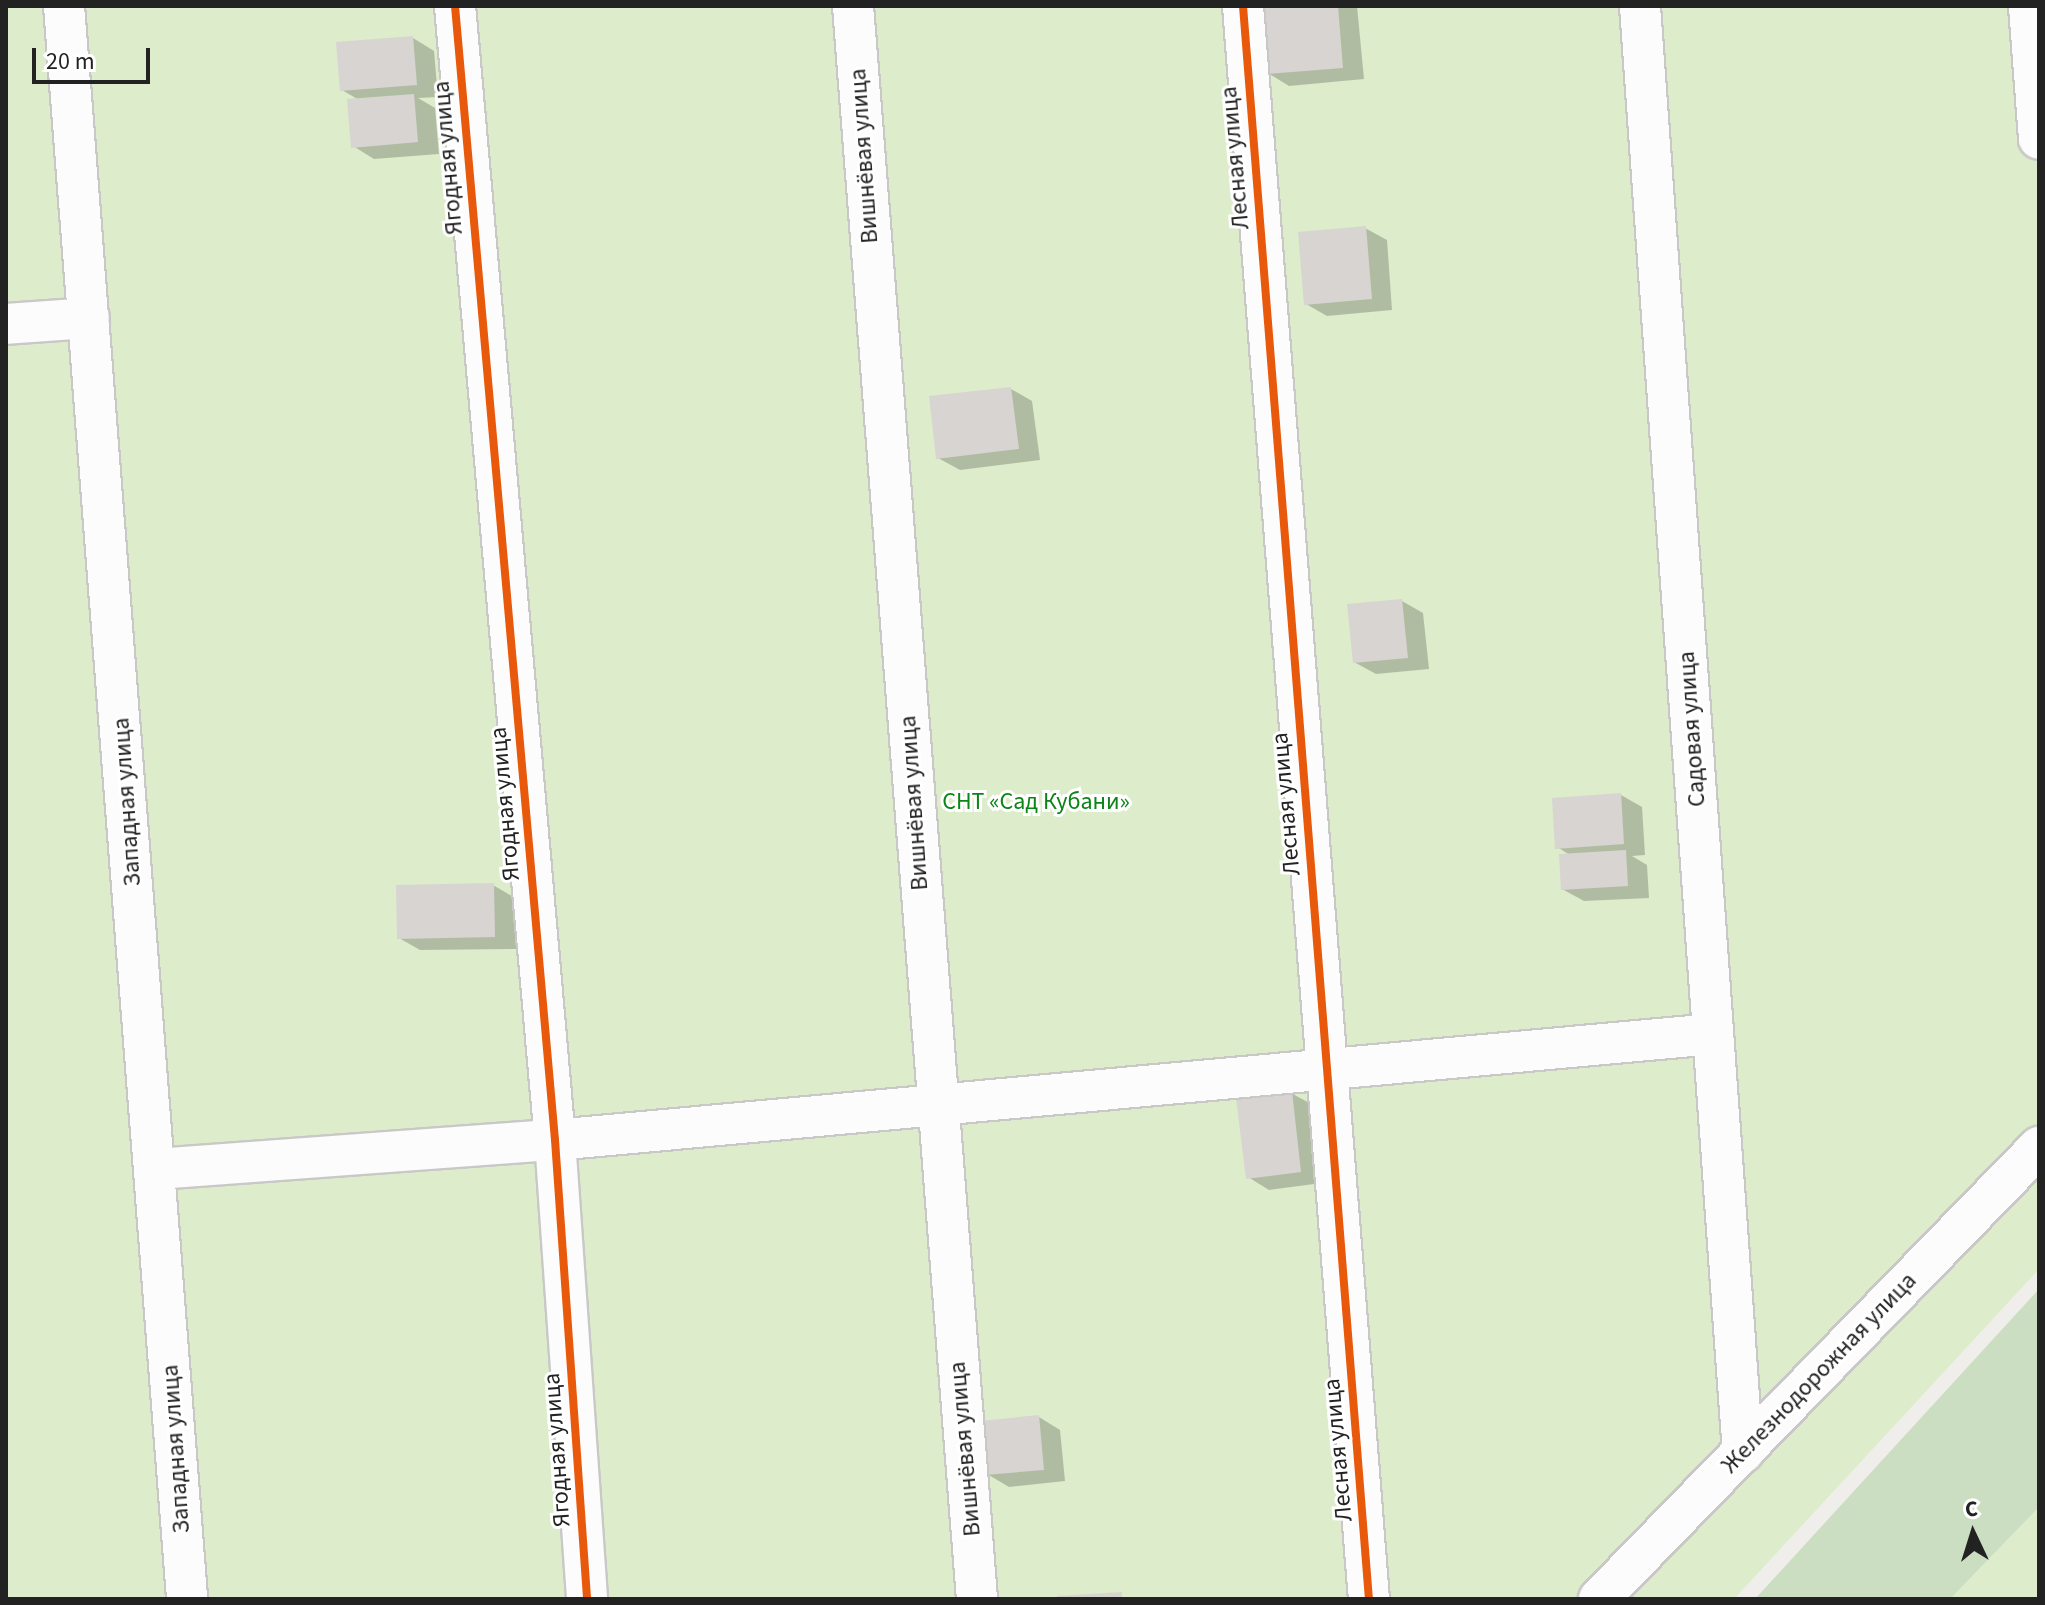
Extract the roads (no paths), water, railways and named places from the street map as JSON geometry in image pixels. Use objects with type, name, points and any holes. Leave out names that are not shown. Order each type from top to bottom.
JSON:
[{"type":"street","name":"Западная улица","points":[[64,6],[187,1599]]},
{"type":"street","name":"Ягодная улица","points":[[455,6],[555,1140],[587,1599]]},
{"type":"street","name":"Вишнёвая улица","points":[[853,6],[977,1599]]},
{"type":"street","name":"Лесная улица","points":[[1243,6],[1369,1599]]},
{"type":"street","name":"Садовая улица","points":[[1640,6],[1743,1452]]},
{"type":"street","points":[[2029,6],[2039,139]]},
{"type":"street","points":[[6,324],[89,318]]},
{"type":"street","points":[[156,1169],[555,1140],[1713,1034]]},
{"type":"street","name":"Железнодорожная улица","points":[[1599,1599],[2039,1147]]},
{"type":"park label","name":"СНТ «Сад Кубани»","points":[[1036,802]]}]
